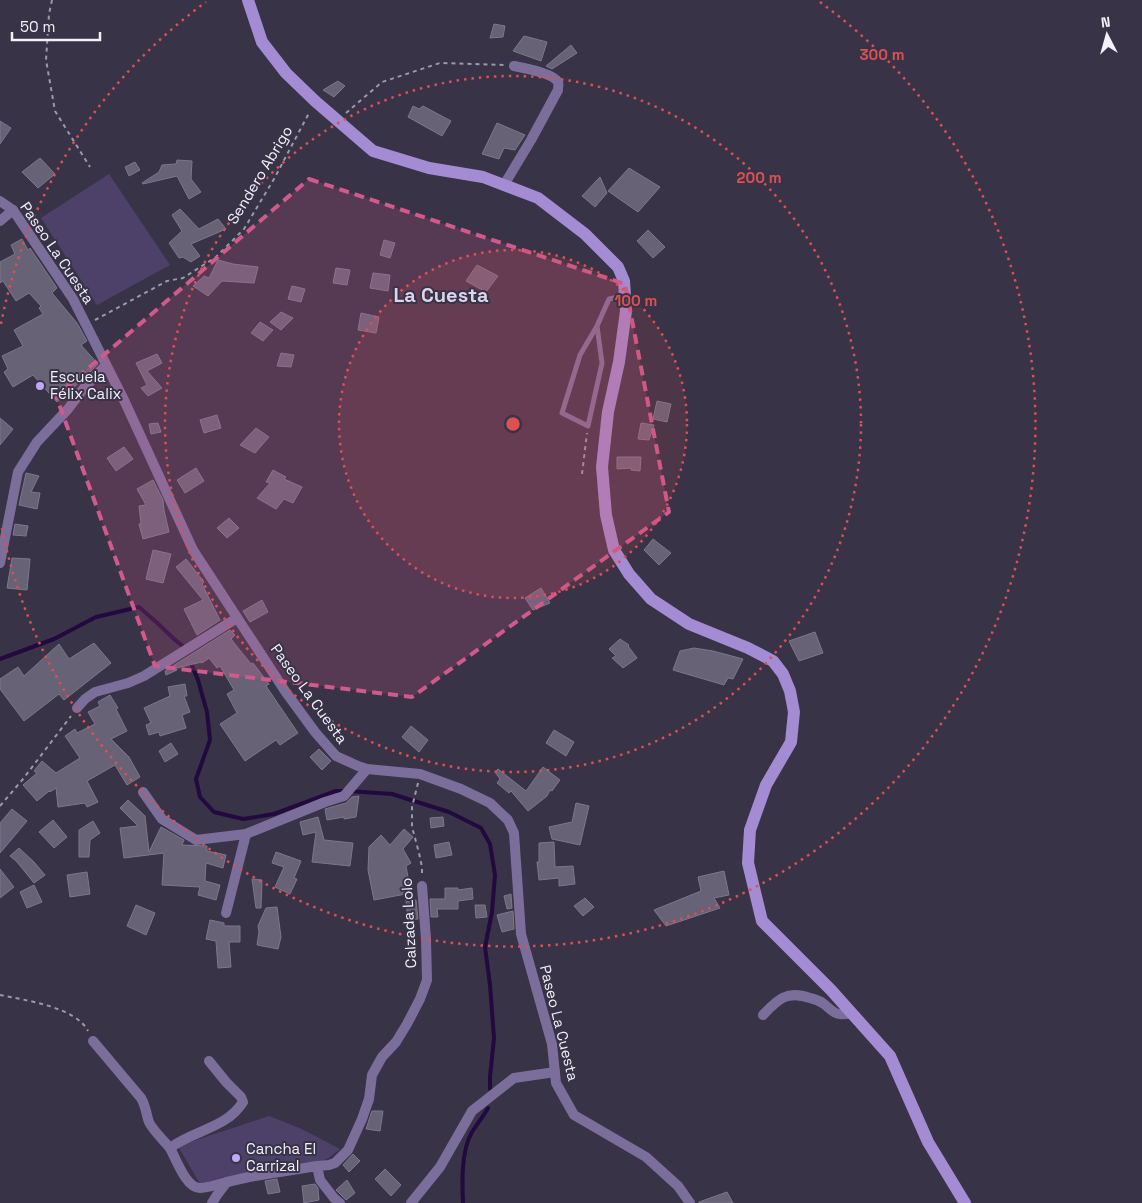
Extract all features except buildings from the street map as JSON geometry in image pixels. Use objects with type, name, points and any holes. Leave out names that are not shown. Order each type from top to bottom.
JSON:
[{"type":"street","points":[[248,0],[262,42],[286,73],[373,151],[428,168],[483,177],[538,198],[584,234],[618,267],[624,281],[626,311],[619,362],[608,412],[602,467],[606,515],[614,550],[629,574],[650,599],[689,624],[748,648],[773,661],[783,674],[790,690],[794,712],[791,742],[766,785],[750,830],[748,863],[762,921],[831,990],[890,1056],[928,1142],[965,1203]]},
{"type":"street","points":[[504,185],[558,90],[556,80],[544,73],[514,66]]},
{"type":"street","name":"Paseo La Cuesta","points":[[0,201],[13,210],[73,299],[124,400],[193,550],[285,691],[320,738],[336,756],[358,766],[367,769],[420,774],[461,789],[490,803],[508,820],[514,833],[521,934],[552,1044],[556,1083],[574,1115],[646,1157],[678,1186],[690,1203]]},
{"type":"street","points":[[0,221],[13,210]]},
{"type":"street","points":[[0,563],[18,472],[38,442],[106,364]]},
{"type":"street","points":[[77,708],[85,699],[96,692],[128,683],[144,676],[237,618]]},
{"type":"street","points":[[143,792],[162,819],[196,840],[246,834],[344,796],[367,769]]},
{"type":"street","points":[[226,913],[246,834]]},
{"type":"street","name":"Calzada Lolo","points":[[93,1041],[141,1098],[145,1104],[148,1121],[170,1148],[190,1185],[199,1189],[249,1177],[335,1163],[348,1150],[362,1119],[369,1099],[372,1075],[382,1057],[396,1042],[407,1024],[427,980],[422,886]]},
{"type":"street","points":[[763,1015],[785,996],[800,994],[819,1001],[841,1015],[852,1013]]},
{"type":"street","points":[[170,1148],[178,1142],[210,1129],[227,1119],[240,1108],[243,1102],[241,1096],[208,1061]]},
{"type":"street","points":[[411,1203],[440,1167],[472,1111],[514,1078],[555,1072]]},
{"type":"street","points":[[317,1166],[320,1180],[340,1203]]},
{"type":"street","points":[[212,1203],[228,1182]]},
{"type":"lane","points":[[596,326],[602,363],[588,426],[562,413],[580,355],[609,299],[626,296]]},
{"type":"path","points":[[52,0],[49,14],[46,60],[55,111],[90,167]]},
{"type":"path","points":[[338,121],[382,82],[440,63],[514,66]]},
{"type":"path","name":"Sendero Abrigo","points":[[86,325],[167,281],[183,278],[216,257],[244,229],[274,179],[315,101]]},
{"type":"path","points":[[582,474],[588,426]]},
{"type":"path","points":[[1,804],[23,779],[77,708]]},
{"type":"path","name":"Calzada Lolo","points":[[417,790],[412,807],[412,827],[422,868],[422,886]]},
{"type":"path","points":[[0,995],[53,1006],[86,1026],[93,1041]]},
{"type":"highlighted area","points":[[309,179],[625,284],[669,512],[412,697],[155,666],[56,396]]},
{"type":"shaded area","points":[[109,174],[170,265],[97,305],[41,218]]},
{"type":"shaded area","points":[[269,1116],[302,1129],[340,1149],[316,1164],[203,1189],[178,1146]]},
{"type":"waterway","points":[[0,659],[54,639],[96,617],[139,607],[186,650]]},
{"type":"waterway","points":[[190,661],[198,680],[207,712],[210,740],[196,779],[200,797],[214,812],[243,819],[274,814],[336,791],[349,791],[392,794],[449,812],[481,828],[490,844],[495,875],[492,912],[485,947],[494,1038],[490,1089]]},
{"type":"waterway","points":[[463,1203],[464,1157],[468,1140],[488,1108]]},
{"type":"place","name":"Escuela Félix Calix","points":[[40,386]]},
{"type":"place","name":"Cancha El Carrizal","points":[[236,1158]]},
{"type":"district","name":"La Cuesta","points":[[441,295]]}]
